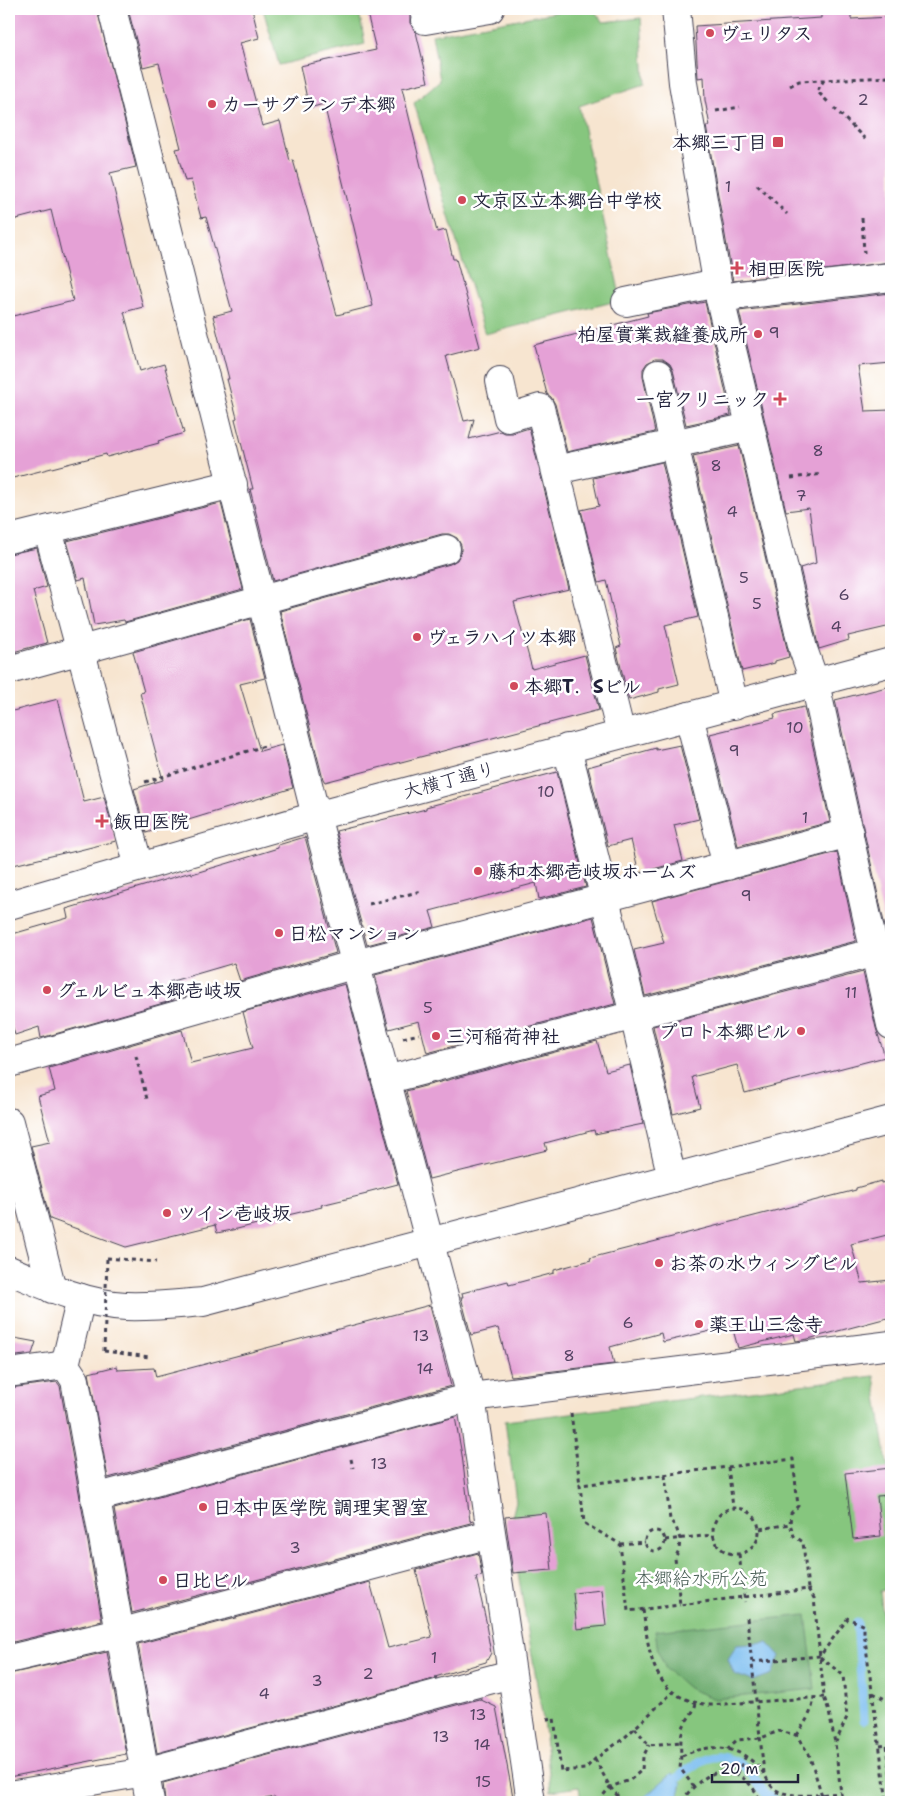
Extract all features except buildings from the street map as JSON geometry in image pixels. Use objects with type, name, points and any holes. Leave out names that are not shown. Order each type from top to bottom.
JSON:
[{"type":"street","points":[[112,9],[316,816],[471,1397],[531,1802]]},
{"type":"street","points":[[425,20],[490,9]]},
{"type":"street","points":[[676,9],[683,82],[719,291],[803,649],[815,683],[891,1025]]},
{"type":"street","points":[[626,302],[719,291],[740,295],[878,278]]},
{"type":"street","points":[[658,374],[734,705]]},
{"type":"street","points":[[500,382],[508,418],[540,408],[621,734]]},
{"type":"street","points":[[556,470],[750,427]]},
{"type":"street","points":[[9,539],[233,484]]},
{"type":"street","points":[[48,530],[139,867]]},
{"type":"street","points":[[9,670],[446,549]]},
{"type":"street","name":"大横丁通り","points":[[9,905],[316,816],[891,662]]},
{"type":"street","points":[[689,716],[728,866]]},
{"type":"street","points":[[567,748],[634,1015],[672,1178]]},
{"type":"street","points":[[9,1063],[356,964],[849,833]]},
{"type":"street","points":[[386,1080],[876,952]]},
{"type":"street","points":[[9,1270],[52,1289],[81,1298],[124,1306],[203,1302],[891,1120]]},
{"type":"street","points":[[9,1122],[52,1289]]},
{"type":"street","points":[[81,1298],[65,1366],[75,1380],[150,1802]]},
{"type":"street","points":[[95,1498],[471,1397],[891,1345]]},
{"type":"street","points":[[9,1372],[65,1366]]},
{"type":"street","points":[[9,1659],[119,1633],[490,1534]]},
{"type":"street","points":[[9,1795],[145,1772],[511,1674]]},
{"type":"path","points":[[790,86],[799,81],[891,77]]},
{"type":"path","points":[[824,80],[817,91],[829,103]]},
{"type":"path","points":[[834,108],[866,140]]},
{"type":"path","points":[[758,185],[787,214]]},
{"type":"path","points":[[862,218],[878,278]]},
{"type":"path","points":[[118,790],[296,737]]},
{"type":"path","points":[[342,911],[422,891]]},
{"type":"path","points":[[129,1029],[146,1099]]},
{"type":"path","points":[[149,1357],[104,1351],[107,1258],[156,1262]]},
{"type":"path","points":[[570,1407],[584,1523],[620,1544],[645,1542]]},
{"type":"path","points":[[580,1485],[793,1459],[798,1506],[791,1513],[790,1524],[794,1536],[802,1542],[808,1589],[814,1598],[824,1697],[835,1743],[842,1802]]},
{"type":"path","points":[[728,1467],[733,1507]]},
{"type":"path","points":[[665,1475],[670,1520],[676,1527],[680,1540],[679,1550],[675,1558],[680,1605]]},
{"type":"path","points":[[733,1507],[746,1510],[756,1517],[760,1528],[757,1541],[750,1550],[739,1554],[726,1552],[718,1546],[713,1535],[714,1522],[720,1513],[733,1507]]},
{"type":"path","points":[[760,1528],[790,1524]]},
{"type":"path","points":[[654,1531],[662,1533],[665,1540],[662,1548],[656,1551],[648,1548],[645,1542],[647,1535],[654,1531]]},
{"type":"path","points":[[665,1540],[680,1540],[713,1535]]},
{"type":"path","points":[[620,1544],[628,1612],[808,1589]]},
{"type":"path","points":[[739,1554],[745,1602]]},
{"type":"path","points":[[643,1610],[648,1652],[656,1674],[677,1696],[696,1704],[711,1705],[824,1697]]},
{"type":"path","points":[[820,1656],[848,1618],[864,1626],[887,1802]]},
{"type":"path","points":[[748,1620],[764,1774]]},
{"type":"path","points":[[752,1662],[820,1656],[843,1675],[847,1717],[835,1743]]},
{"type":"path","points":[[554,1718],[562,1771],[585,1769],[635,1728],[673,1692]]},
{"type":"path","points":[[872,1693],[891,1702]]},
{"type":"path","points":[[796,1735],[808,1720],[813,1708],[814,1698]]},
{"type":"path","points":[[694,1787],[680,1768],[683,1726],[694,1711],[696,1704]]},
{"type":"path","points":[[635,1728],[649,1745]]},
{"type":"path","points":[[728,1749],[737,1740],[760,1738],[779,1731],[796,1735],[809,1754],[824,1802]]},
{"type":"path","points":[[649,1745],[681,1742]]},
{"type":"path","points":[[601,1802],[601,1798],[610,1787],[630,1780],[642,1770],[643,1757],[649,1745]]},
{"type":"path","points":[[880,1746],[887,1745],[891,1779]]},
{"type":"path","points":[[682,1756],[709,1747],[728,1749],[746,1756],[778,1791],[791,1794],[841,1793]]},
{"type":"path","points":[[737,1774],[746,1756]]},
{"type":"path","points":[[595,1759],[610,1787],[624,1802]]},
{"type":"path","points":[[684,1802],[685,1796],[707,1776],[728,1771],[746,1779],[754,1788],[761,1802]]},
{"type":"path","points":[[775,1802],[778,1791]]},
{"type":"green space","points":[[263,9],[363,9],[359,11],[365,44],[279,65]]},
{"type":"green space","points":[[573,9],[593,9],[603,22],[641,18],[645,84],[579,106],[621,300],[485,334],[414,103],[440,80],[432,35]]},
{"type":"green space","name":"本郷給水所公苑","points":[[874,1376],[891,1490],[891,1589],[880,1591],[891,1681],[891,1802],[581,1802],[579,1787],[551,1791],[543,1720],[518,1573],[512,1517],[516,1501],[505,1421]]},
{"type":"green space","points":[[806,1615],[815,1689],[715,1699],[688,1688],[666,1669],[658,1651],[655,1631]]},
{"type":"water","points":[[768,1643],[780,1656],[772,1674],[753,1681],[734,1674],[728,1659],[737,1645]]},
{"type":"water","points":[[672,1773],[682,1783],[677,1802],[639,1802]]},
{"type":"waterway","points":[[857,1622],[864,1720]]},
{"type":"waterway","points":[[677,1778],[703,1760],[724,1757],[738,1762],[750,1772],[767,1795],[777,1802]]},
{"type":"place","name":"ヴェリタス","points":[[710,33]]},
{"type":"place","name":"カーサグランデ本郷","points":[[212,104]]},
{"type":"place","name":"本郷三丁目","points":[[778,142]]},
{"type":"place","name":"文京区立本郷台中学校","points":[[462,200]]},
{"type":"place","name":"相田医院","points":[[737,268]]},
{"type":"place","name":"柏屋實業裁縫養成所","points":[[758,334]]},
{"type":"place","name":"一宮クリニック","points":[[780,399]]},
{"type":"place","name":"ヴェラハイツ本郷","points":[[417,637]]},
{"type":"place","name":"本郷T．Sビル","points":[[514,686]]},
{"type":"place","name":"飯田医院","points":[[102,821]]},
{"type":"place","name":"藤和本郷壱岐坂ホームズ","points":[[478,871]]},
{"type":"place","name":"日松マンション","points":[[279,933]]},
{"type":"place","name":"グェルビュ本郷壱岐坂","points":[[47,990]]},
{"type":"place","name":"プロト本郷ビル","points":[[801,1031]]},
{"type":"place","name":"三河稲荷神社","points":[[436,1036]]},
{"type":"place","name":"ツイン壱岐坂","points":[[167,1213]]},
{"type":"place","name":"お茶の水ウィングビル","points":[[659,1263]]},
{"type":"place","name":"薬王山三念寺","points":[[699,1324]]},
{"type":"place","name":"日本中医学院 調理実習室","points":[[203,1507]]},
{"type":"place","name":"日比ビル","points":[[163,1580]]}]
